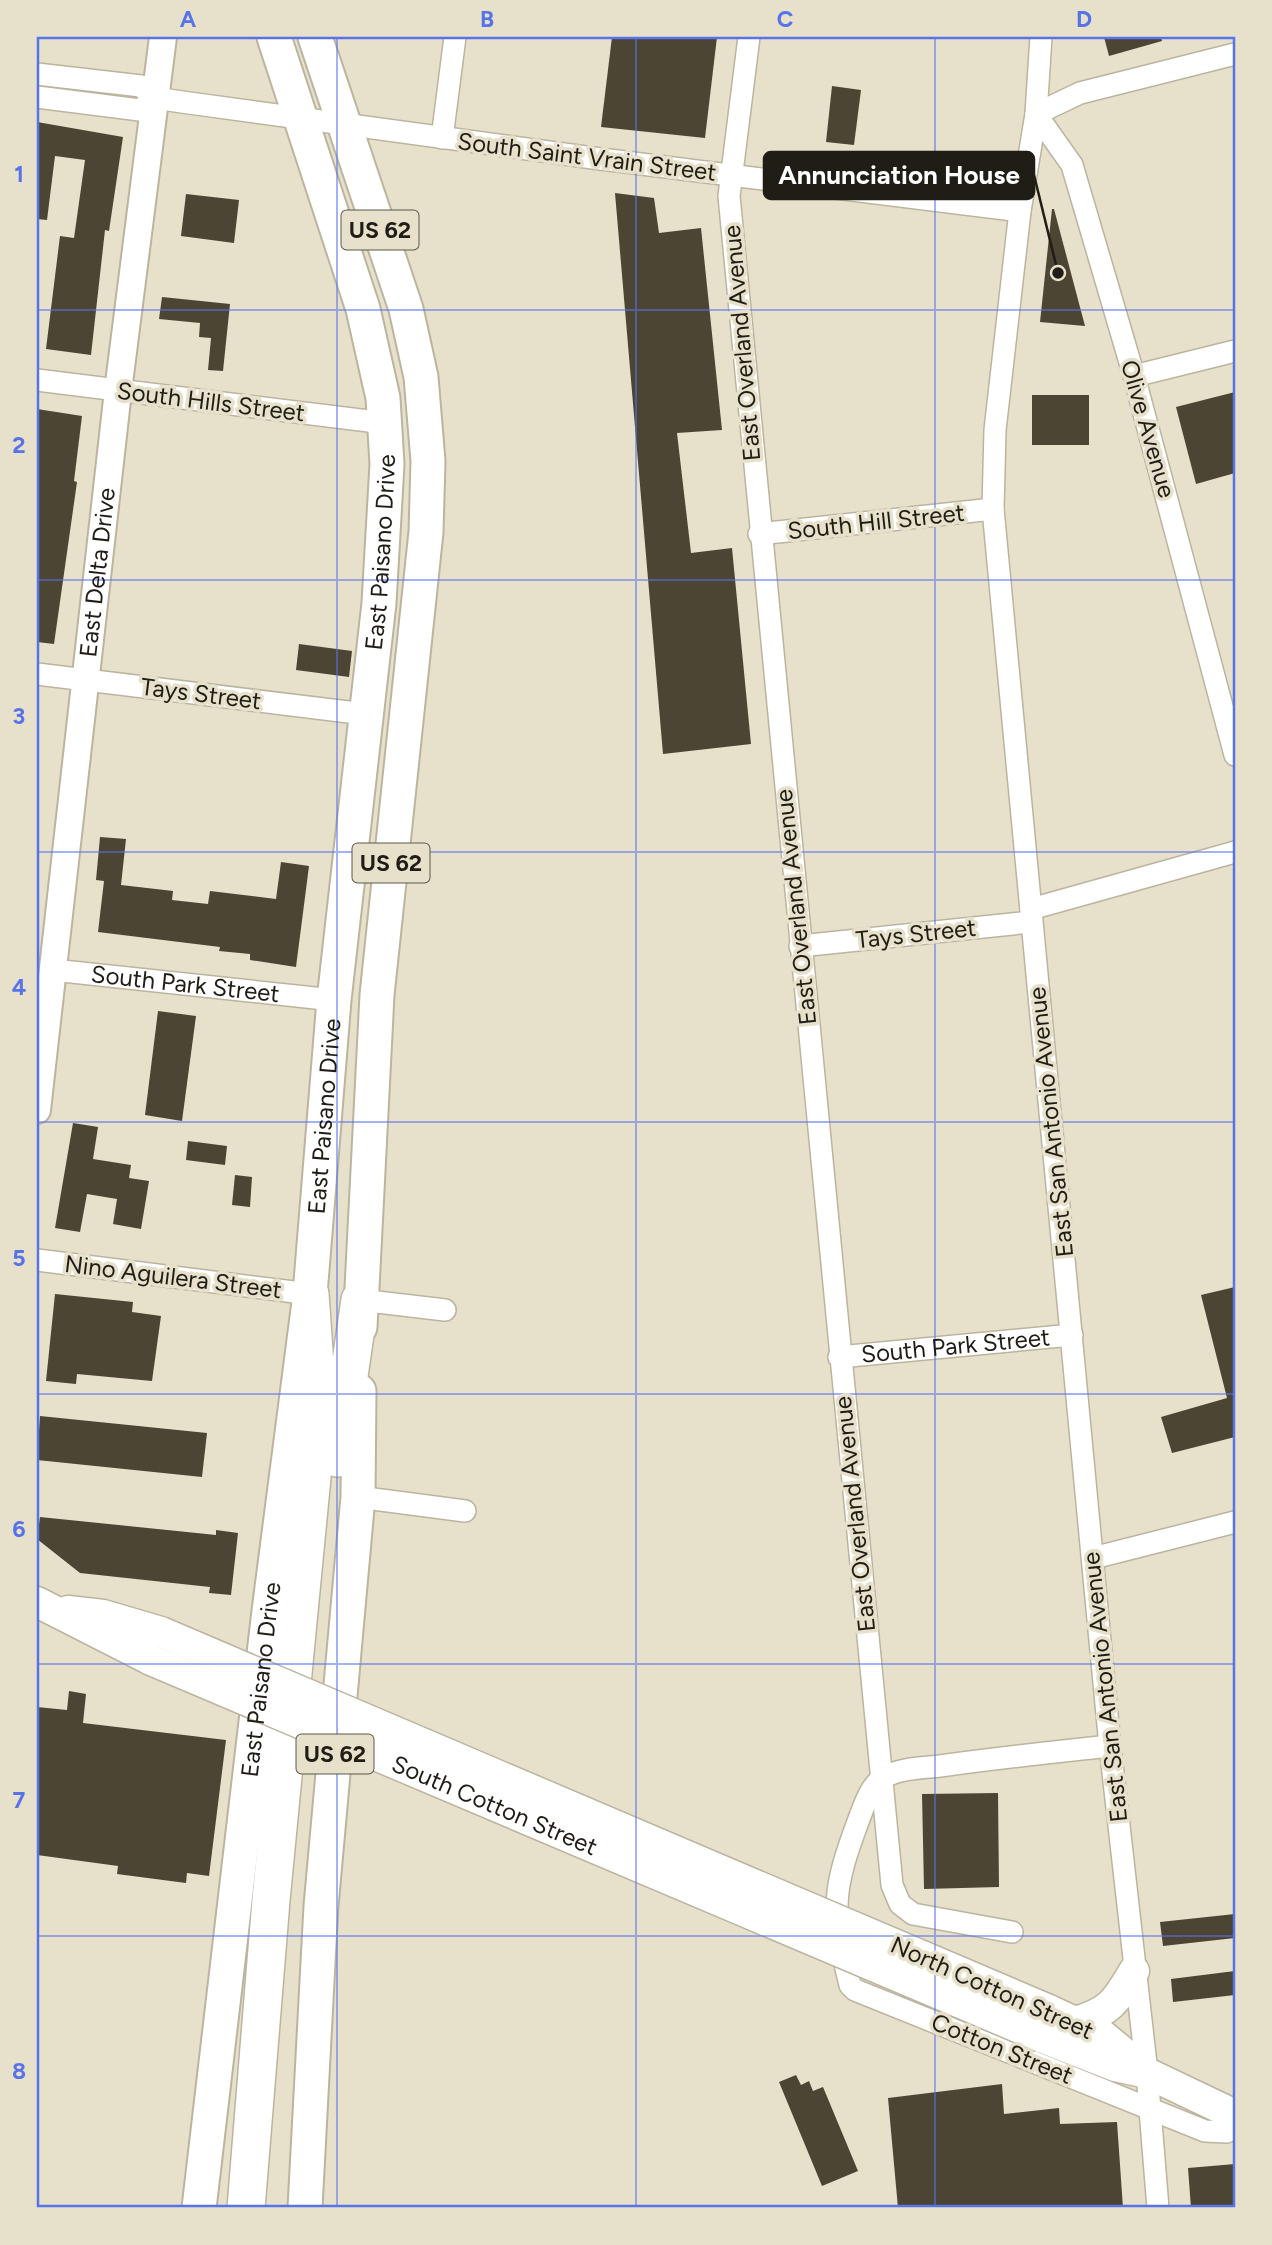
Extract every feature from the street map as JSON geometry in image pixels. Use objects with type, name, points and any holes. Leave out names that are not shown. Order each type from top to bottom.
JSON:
[{"type":"highway","points":[[246,2208],[270,1914],[316,1436],[310,1294]]},
{"type":"highway","points":[[270,2208],[304,1771],[342,1413],[360,1300]]},
{"type":"main road","name":"East Paisano Drive","points":[[199,2208],[271,1597],[310,1294],[334,1000],[385,533],[385,423],[376,358],[363,309],[274,37]]},
{"type":"main road","name":"East Paisano Drive","points":[[305,2208],[321,1906],[358,1497],[360,1300],[377,995],[424,559],[428,461],[421,377],[406,310],[315,37]]},
{"type":"main road","name":"South Cotton Street","points":[[46,1606],[103,1615],[156,1646],[827,1930]]},
{"type":"main road","name":"North Cotton Street","points":[[827,1930],[1055,2023],[1115,2066],[1147,2073],[1235,2115]]},
{"type":"main road","points":[[1055,2023],[1106,2010],[1118,1999],[1134,1971]]},
{"type":"street","name":"East Delta Drive","points":[[37,1110],[45,969],[85,680],[163,37]]},
{"type":"street","points":[[442,138],[455,37]]},
{"type":"street","name":"East Overland Avenue","points":[[749,37],[729,196],[759,534],[892,1885],[900,1904],[928,1919],[1012,1932]]},
{"type":"street","name":"East San Antonio Avenue","points":[[1041,37],[1036,114],[1020,211],[995,430],[993,509],[1110,1746],[1147,2073],[1158,2208]]},
{"type":"street","points":[[1036,114],[1080,93],[1235,54]]},
{"type":"street","name":"South Saint Vrain Street","points":[[37,74],[141,86],[155,98],[442,138],[1020,211]]},
{"type":"street","name":"South Saint Vrain Street","points":[[37,97],[140,110],[155,98]]},
{"type":"street","name":"Olive Avenue","points":[[1036,114],[1072,165],[1134,376],[1235,755]]},
{"type":"street","points":[[1134,376],[1235,351]]},
{"type":"street","name":"South Hills Street","points":[[37,380],[385,423]]},
{"type":"street","name":"South Hill Street","points":[[759,534],[993,509]]},
{"type":"street","name":"Tays Street","points":[[37,674],[365,714]]},
{"type":"street","name":"Tays Street","points":[[800,946],[1031,915],[1235,852]]},
{"type":"street","name":"South Park Street","points":[[45,969],[334,1000]]},
{"type":"street","name":"Nino Aguilera Street","points":[[37,1260],[310,1294]]},
{"type":"street","points":[[360,1300],[445,1310]]},
{"type":"street","name":"South Park Street","points":[[839,1357],[1072,1335]]},
{"type":"street","points":[[358,1497],[466,1511]]},
{"type":"street","points":[[1093,1558],[1235,1522]]},
{"type":"street","points":[[881,1778],[900,1772],[998,1757],[1110,1746]]},
{"type":"street","name":"Cotton Street","points":[[881,1778],[867,1798],[837,1887],[838,1936],[855,1990],[1149,2108]]},
{"type":"street","points":[[1149,2108],[1205,2131],[1227,2132],[1235,2126]]},
{"type":"building","points":[[612,37],[717,37],[705,138],[601,127]]},
{"type":"building","points":[[1104,37],[1161,37],[1162,41],[1109,56]]},
{"type":"building","points":[[832,86],[861,90],[854,145],[826,142]]},
{"type":"building","points":[[37,122],[123,137],[109,231],[105,230],[91,355],[46,349],[60,236],[74,238],[85,160],[55,156],[47,220],[37,219]]},
{"type":"building","points":[[615,193],[654,198],[659,233],[701,228],[722,430],[677,433],[691,553],[732,548],[751,744],[663,754]]},
{"type":"building","points":[[186,194],[239,200],[234,243],[181,236]]},
{"type":"building","points":[[1054,209],[1085,326],[1040,322]]},
{"type":"building","points":[[162,297],[230,304],[223,371],[208,370],[211,338],[199,337],[200,323],[159,319]]},
{"type":"building","points":[[1235,392],[1235,473],[1196,484],[1176,407]]},
{"type":"building","points":[[1032,395],[1089,395],[1089,445],[1032,445]]},
{"type":"building","points":[[37,409],[82,416],[74,481],[77,482],[54,644],[37,642]]},
{"type":"building","points":[[299,644],[352,651],[349,677],[296,670]]},
{"type":"building","points":[[100,837],[126,839],[121,885],[173,891],[172,900],[208,904],[210,891],[276,899],[281,862],[309,866],[296,967],[250,960],[250,954],[219,951],[220,947],[98,932],[104,881],[96,880]]},
{"type":"building","points":[[158,1011],[196,1016],[182,1121],[145,1115]]},
{"type":"building","points":[[73,1123],[98,1127],[93,1159],[131,1165],[129,1178],[149,1181],[141,1229],[113,1224],[117,1199],[87,1194],[80,1232],[55,1228]]},
{"type":"building","points":[[188,1141],[227,1146],[225,1165],[186,1160]]},
{"type":"building","points":[[235,1175],[252,1177],[250,1207],[232,1205]]},
{"type":"building","points":[[1235,1287],[1235,1437],[1172,1453],[1161,1417],[1227,1398],[1201,1295]]},
{"type":"building","points":[[55,1294],[133,1302],[132,1312],[161,1316],[152,1381],[77,1374],[76,1384],[46,1381]]},
{"type":"building","points":[[40,1416],[207,1433],[202,1477],[37,1460]]},
{"type":"building","points":[[40,1517],[216,1535],[216,1530],[238,1533],[231,1595],[209,1593],[210,1587],[80,1573],[37,1539]]},
{"type":"building","points":[[69,1691],[86,1694],[83,1723],[226,1740],[209,1876],[187,1873],[186,1883],[117,1874],[118,1866],[37,1855],[37,1707],[67,1710]]},
{"type":"building","points":[[998,1793],[999,1887],[924,1889],[922,1794]]},
{"type":"building","points":[[1235,1914],[1235,1938],[1163,1946],[1160,1922]]},
{"type":"building","points":[[1235,1971],[1235,1995],[1173,2002],[1171,1979]]},
{"type":"building","points":[[796,2075],[801,2085],[809,2081],[813,2091],[823,2087],[858,2171],[822,2186],[779,2082]]},
{"type":"building","points":[[1002,2084],[1004,2114],[1059,2108],[1060,2124],[1117,2122],[1123,2208],[898,2208],[888,2098]]},
{"type":"building","points":[[1235,2164],[1235,2208],[1191,2208],[1188,2168]]},
{"type":"place","name":"Annunciation House","points":[[1058,273]]}]
